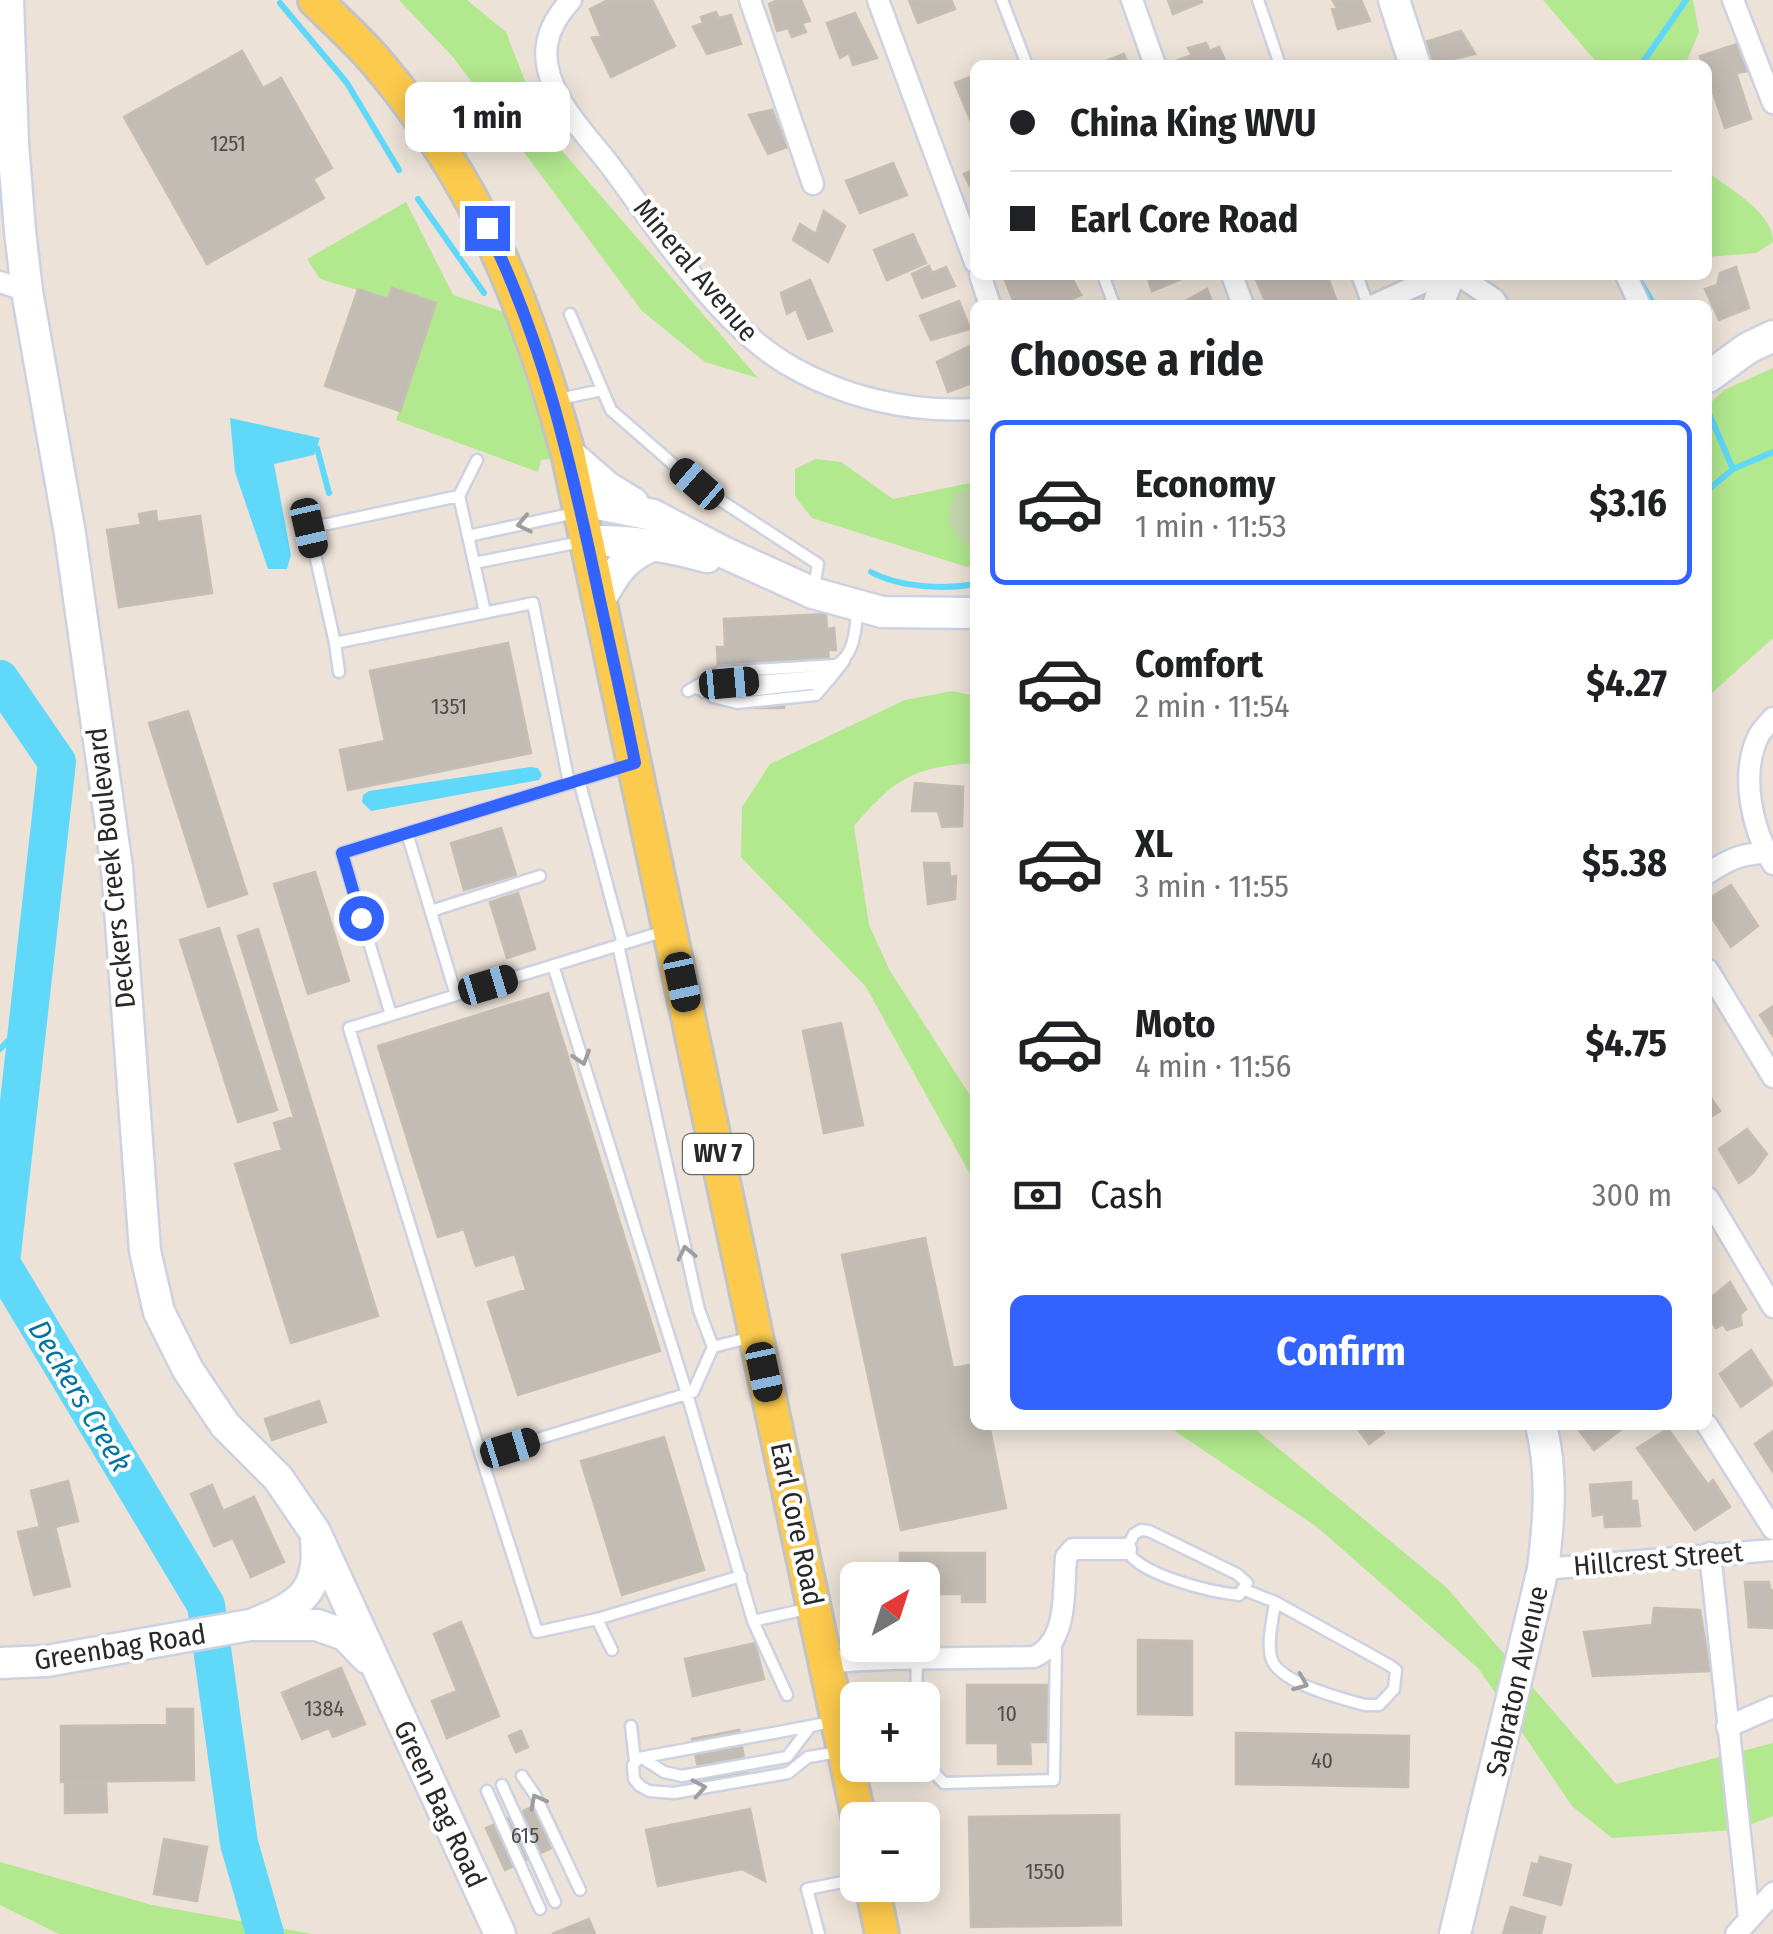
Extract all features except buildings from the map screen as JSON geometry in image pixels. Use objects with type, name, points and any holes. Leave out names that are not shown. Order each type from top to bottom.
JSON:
[{"type":"main road","name":"Earl Core Road","points":[[315,0],[378,64],[434,138],[475,204],[511,277],[554,400],[826,1663],[831,1733],[853,1802]]},
{"type":"main road","points":[[875,1902],[882,1934]]},
{"type":"street","name":"Deckers Creek Boulevard","points":[[8,0],[13,286],[70,534],[116,868],[145,1251],[160,1312],[188,1370],[225,1425],[278,1478],[315,1532],[379,1675]]},
{"type":"street","name":"Mineral Avenue","points":[[572,0],[556,18],[545,45],[550,77],[568,110],[719,305],[756,342],[826,383],[880,402],[944,411],[970,409]]},
{"type":"street","points":[[750,0],[812,184]]},
{"type":"street","points":[[878,0],[970,248]]},
{"type":"street","points":[[1132,0],[1153,60]]},
{"type":"street","points":[[1394,0],[1413,60]]},
{"type":"street","points":[[1733,0],[1773,103]]},
{"type":"street","points":[[1382,300],[1428,280]]},
{"type":"street","points":[[1466,280],[1495,300]]},
{"type":"street","points":[[1712,374],[1748,348],[1773,336]]},
{"type":"street","points":[[568,453],[607,487],[653,515],[813,593],[903,614],[970,614]]},
{"type":"street","points":[[582,518],[653,515]]},
{"type":"street","points":[[582,518],[616,540],[677,548],[768,573]]},
{"type":"street","points":[[600,600],[616,570],[634,553],[652,546]]},
{"type":"street","points":[[1770,859],[1752,807],[1749,773],[1758,737],[1773,718]]},
{"type":"street","points":[[1712,870],[1730,858],[1750,853],[1770,859]]},
{"type":"street","points":[[1712,977],[1773,1077]]},
{"type":"street","points":[[1712,1205],[1773,1307]]},
{"type":"street","name":"Sabraton Avenue","points":[[1455,1934],[1543,1569],[1550,1476],[1542,1430]]},
{"type":"street","points":[[1710,1430],[1773,1530]]},
{"type":"street","points":[[246,1626],[284,1612],[305,1594],[319,1569],[315,1532]]},
{"type":"street","points":[[940,1658],[1034,1657],[1047,1651],[1056,1639],[1066,1557],[1073,1548],[1126,1549]]},
{"type":"street","name":"Hillcrest Street","points":[[1543,1569],[1773,1550]]},
{"type":"street","points":[[1710,1553],[1743,1926]]},
{"type":"street","name":"Greenbag Road","points":[[0,1663],[47,1661],[246,1626],[317,1625],[345,1635],[379,1675]]},
{"type":"street","points":[[826,1663],[840,1661]]},
{"type":"street","name":"Green Bag Road","points":[[379,1675],[500,1934]]},
{"type":"street","points":[[1727,1727],[1773,1707]]},
{"type":"street","points":[[1743,1926],[1773,1893]]},
{"type":"lane","points":[[1002,0],[1025,60]]},
{"type":"lane","points":[[1258,0],[1278,60]]},
{"type":"lane","points":[[570,314],[611,410],[697,484],[818,564],[813,593]]},
{"type":"lane","points":[[554,400],[602,390]]},
{"type":"lane","points":[[477,460],[459,496],[485,612]]},
{"type":"lane","points":[[339,672],[309,528],[459,496]]},
{"type":"lane","points":[[468,536],[582,518]]},
{"type":"lane","points":[[474,563],[582,518]]},
{"type":"lane","points":[[335,643],[533,604],[574,782],[621,944],[699,1310],[714,1347],[693,1392],[482,1456]]},
{"type":"lane","points":[[688,691],[737,703],[816,695],[844,661],[852,644],[858,605]]},
{"type":"lane","points":[[688,691],[720,672],[827,668],[844,661]]},
{"type":"lane","points":[[688,691],[729,683],[830,679]]},
{"type":"lane","points":[[391,1015],[342,853],[635,763]]},
{"type":"lane","points":[[407,833],[456,995]]},
{"type":"lane","points":[[430,911],[540,876]]},
{"type":"lane","points":[[670,929],[350,1028],[536,1632],[597,1619],[741,1576]]},
{"type":"lane","points":[[553,966],[687,1394],[753,1621],[787,1695]]},
{"type":"lane","points":[[714,1347],[757,1336]]},
{"type":"lane","points":[[1149,1531],[1243,1578],[1245,1590],[1238,1595],[1222,1594],[1143,1568],[1130,1559],[1126,1549],[1134,1534],[1149,1531]]},
{"type":"lane","points":[[1245,1590],[1274,1602],[1396,1670],[1394,1689],[1379,1704],[1365,1705],[1282,1675],[1272,1664],[1270,1652],[1274,1602]]},
{"type":"lane","points":[[753,1621],[814,1607]]},
{"type":"lane","points":[[597,1619],[612,1650]]},
{"type":"lane","points":[[940,1779],[944,1783],[1054,1780],[1056,1639]]},
{"type":"lane","points":[[630,1726],[639,1760],[634,1778],[640,1786],[674,1793],[788,1773],[831,1733]]},
{"type":"lane","points":[[639,1760],[831,1733]]},
{"type":"lane","points":[[639,1760],[682,1776],[787,1757],[831,1733]]},
{"type":"lane","points":[[522,1776],[536,1795],[580,1890]]},
{"type":"lane","points":[[502,1785],[555,1902]]},
{"type":"lane","points":[[487,1791],[540,1909]]},
{"type":"lane","points":[[819,1934],[807,1889],[840,1883]]},
{"type":"green space","points":[[399,0],[467,0],[506,32],[544,130],[758,378],[705,362],[642,311],[453,57]]},
{"type":"green space","points":[[1543,0],[1693,0],[1699,32],[1687,60],[1595,60]]},
{"type":"green space","points":[[1712,175],[1766,221],[1773,242],[1756,253],[1712,257]]},
{"type":"green space","points":[[406,202],[453,295],[504,312],[552,459],[541,460],[538,472],[396,420],[436,303],[392,288],[388,299],[320,279],[307,259]]},
{"type":"green space","points":[[1773,368],[1773,638],[1712,693],[1712,401],[1724,390]]},
{"type":"green space","points":[[816,459],[841,462],[893,499],[970,483],[970,567],[812,518],[795,496],[795,469]]},
{"type":"green space","points":[[970,489],[970,545],[966,546],[947,521],[955,493]]},
{"type":"green space","points":[[952,691],[970,695],[970,764],[935,768],[906,778],[854,826],[869,925],[890,971],[970,1095],[970,1174],[866,987],[741,857],[742,807],[770,764],[905,700]]},
{"type":"green space","points":[[1173,1430],[1256,1430],[1447,1588],[1616,1784],[1773,1743],[1773,1816],[1736,1830],[1612,1838],[1572,1806],[1479,1669],[1317,1527]]},
{"type":"green space","points":[[0,1862],[152,1905],[312,1934],[59,1934],[0,1905]]},
{"type":"water","points":[[230,418],[320,438],[314,455],[274,464],[291,555],[287,569],[268,569],[235,472]]},
{"type":"water","points":[[538,768],[542,775],[539,780],[371,811],[362,802],[369,791]]},
{"type":"waterway","points":[[1644,60],[1686,0]]},
{"type":"waterway","points":[[280,3],[347,83],[399,170]]},
{"type":"waterway","points":[[418,199],[484,293]]},
{"type":"waterway","points":[[1639,280],[1651,300]]},
{"type":"waterway","points":[[1712,420],[1733,469]]},
{"type":"waterway","points":[[317,448],[329,493]]},
{"type":"waterway","points":[[1712,487],[1733,469],[1773,452]]},
{"type":"waterway","points":[[871,572],[922,586],[970,585]]},
{"type":"waterway","name":"Deckers Creek","points":[[0,679],[57,762],[1,1263],[206,1605],[239,1843],[265,1934]]},
{"type":"waterway","points":[[0,1049],[28,1021]]},
{"type":"route","points":[[361,918],[342,853],[635,763],[568,453],[541,358],[511,277],[487,228]]}]
